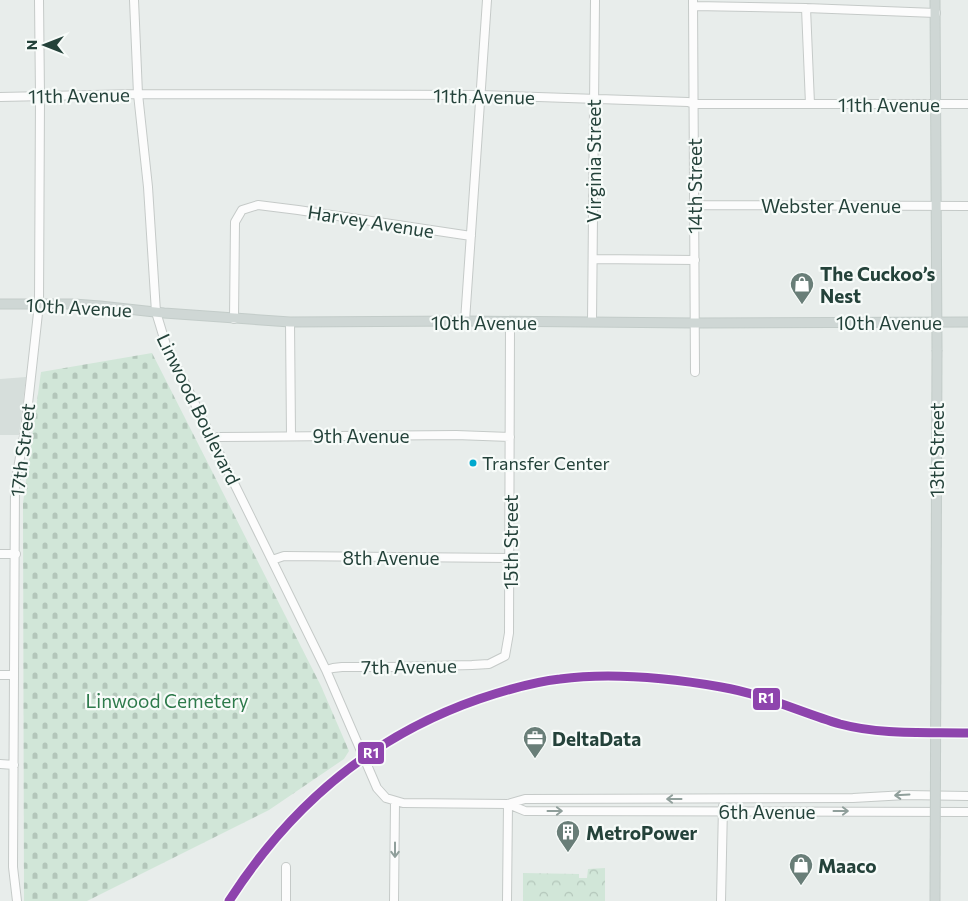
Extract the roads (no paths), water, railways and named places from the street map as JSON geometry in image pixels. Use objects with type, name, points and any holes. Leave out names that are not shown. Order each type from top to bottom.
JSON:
[{"type":"main road","name":"13th Street","points":[[935,0],[938,322],[935,901]]},
{"type":"main road","name":"10th Avenue","points":[[0,304],[100,306],[234,319],[290,322],[695,324],[968,322]]},
{"type":"street","name":"17th Street","points":[[17,901],[13,867],[16,484],[39,304],[39,0]]},
{"type":"street","name":"Linwood Boulevard","points":[[134,0],[138,94],[148,187],[156,312],[166,345],[326,670],[378,788],[386,798],[395,802]]},
{"type":"street","points":[[464,322],[487,0]]},
{"type":"street","name":"Virginia Street","points":[[592,322],[595,0]]},
{"type":"street","points":[[694,3],[936,13]]},
{"type":"street","name":"14th Street","points":[[694,3],[695,372]]},
{"type":"street","points":[[806,8],[810,104]]},
{"type":"street","name":"11th Avenue","points":[[0,96],[138,94],[481,95],[688,102],[694,104],[968,104]]},
{"type":"street","name":"Harvey Avenue","points":[[234,319],[235,222],[242,210],[258,205],[471,236]]},
{"type":"street","name":"Webster Avenue","points":[[695,205],[968,206]]},
{"type":"street","points":[[593,259],[694,260]]},
{"type":"street","points":[[290,322],[291,436]]},
{"type":"street","name":"15th Street","points":[[491,663],[505,656],[509,633],[510,323]]},
{"type":"street","name":"9th Avenue","points":[[213,440],[218,437],[291,436],[456,435],[510,437]]},
{"type":"street","points":[[0,554],[16,554]]},
{"type":"street","name":"8th Avenue","points":[[272,560],[284,556],[510,558]]},
{"type":"street","name":"7th Avenue","points":[[326,670],[342,667],[392,668],[491,663]]},
{"type":"street","points":[[0,675],[14,675]]},
{"type":"street","points":[[0,764],[14,765]]},
{"type":"street","name":"6th Avenue","points":[[395,802],[508,804],[525,799],[968,796]]},
{"type":"street","points":[[721,901],[723,799]]},
{"type":"street","points":[[394,901],[395,802]]},
{"type":"street","points":[[507,901],[508,804]]},
{"type":"street","name":"6th Avenue","points":[[508,804],[525,811],[968,812]]},
{"type":"street","points":[[286,868],[286,901]]},
{"type":"place","name":"The Cuckoo’s Nest","points":[[802,305]]},
{"type":"place","name":"Transfer Center","points":[[473,463]]},
{"type":"place","name":"DeltaData","points":[[535,759]]},
{"type":"place","name":"MetroPower","points":[[568,853]]},
{"type":"place","name":"Maaco","points":[[801,886]]},
{"type":"park label","name":"Linwood Cemetery","points":[[167,700]]}]
